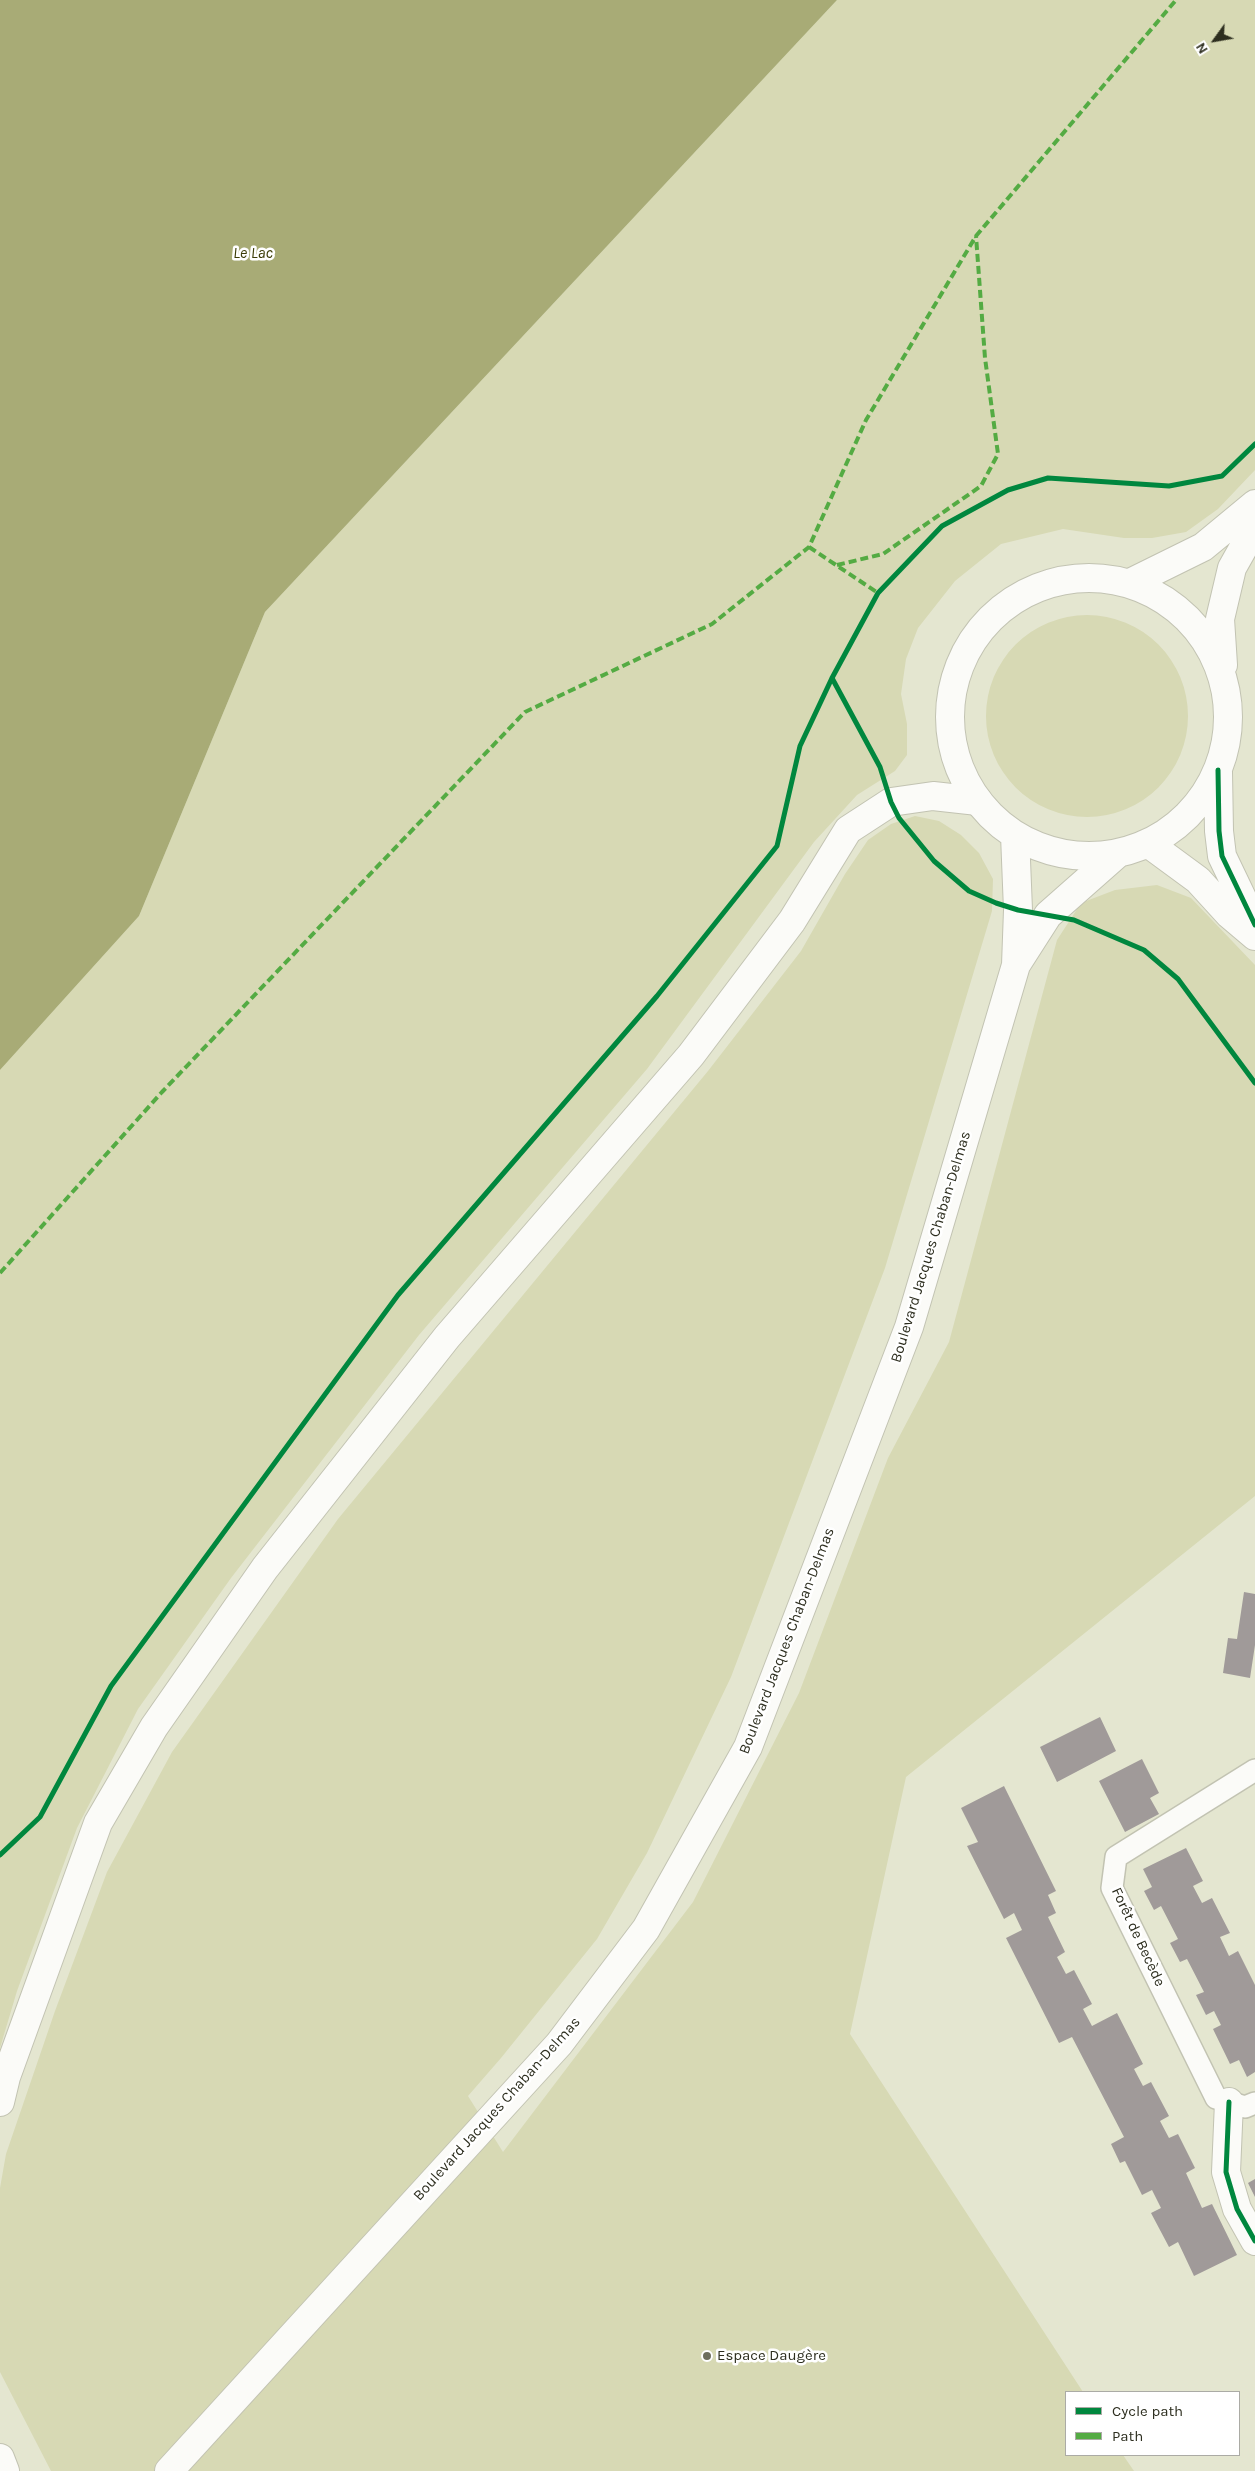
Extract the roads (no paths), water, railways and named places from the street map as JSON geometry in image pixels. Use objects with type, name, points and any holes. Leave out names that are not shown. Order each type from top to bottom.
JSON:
[{"type":"main road","points":[[1130,583],[1203,547],[1255,504]]},
{"type":"main road","points":[[1224,681],[1204,638],[1171,605],[1130,583],[1091,577],[1053,582],[1017,597],[986,622],[965,653],[952,691],[950,729],[959,768],[978,802],[995,820],[1015,835],[1047,850],[1081,857],[1116,854],[1149,844],[1178,825],[1202,800],[1218,770],[1225,749],[1229,715],[1224,681],[1220,619],[1232,568],[1255,527]]},
{"type":"main road","points":[[1218,770],[1218,831],[1222,856],[1255,925]]},
{"type":"main road","points":[[0,2102],[6,2077],[98,1823],[154,1727],[265,1568],[448,1337],[691,1055],[792,921],[848,830],[891,802],[933,796],[978,802]]},
{"type":"main road","name":"Boulevard Jacques Chaban-Delmas","points":[[169,2471],[559,2044],[646,1929],[748,1746],[909,1327],[1016,965],[1018,910],[1015,835]]},
{"type":"main road","points":[[1149,844],[1198,880],[1229,914],[1255,936]]},
{"type":"main road","name":"Boulevard Jacques Chaban-Delmas","points":[[1016,965],[1048,916],[1116,854]]},
{"type":"main road","points":[[1242,2102],[1226,2172],[1237,2210],[1255,2241]]},
{"type":"main road","points":[[0,2458],[5,2471]]},
{"type":"lane","name":"Forêt de Becède","points":[[1242,2102],[1216,2098],[1112,1888],[1116,1857],[1255,1770]]},
{"type":"water","name":"Le Lac","points":[[0,0],[837,0],[265,612],[139,916],[0,1070]]},
{"type":"place","name":"Espace Daugère","points":[[707,2356]]}]
